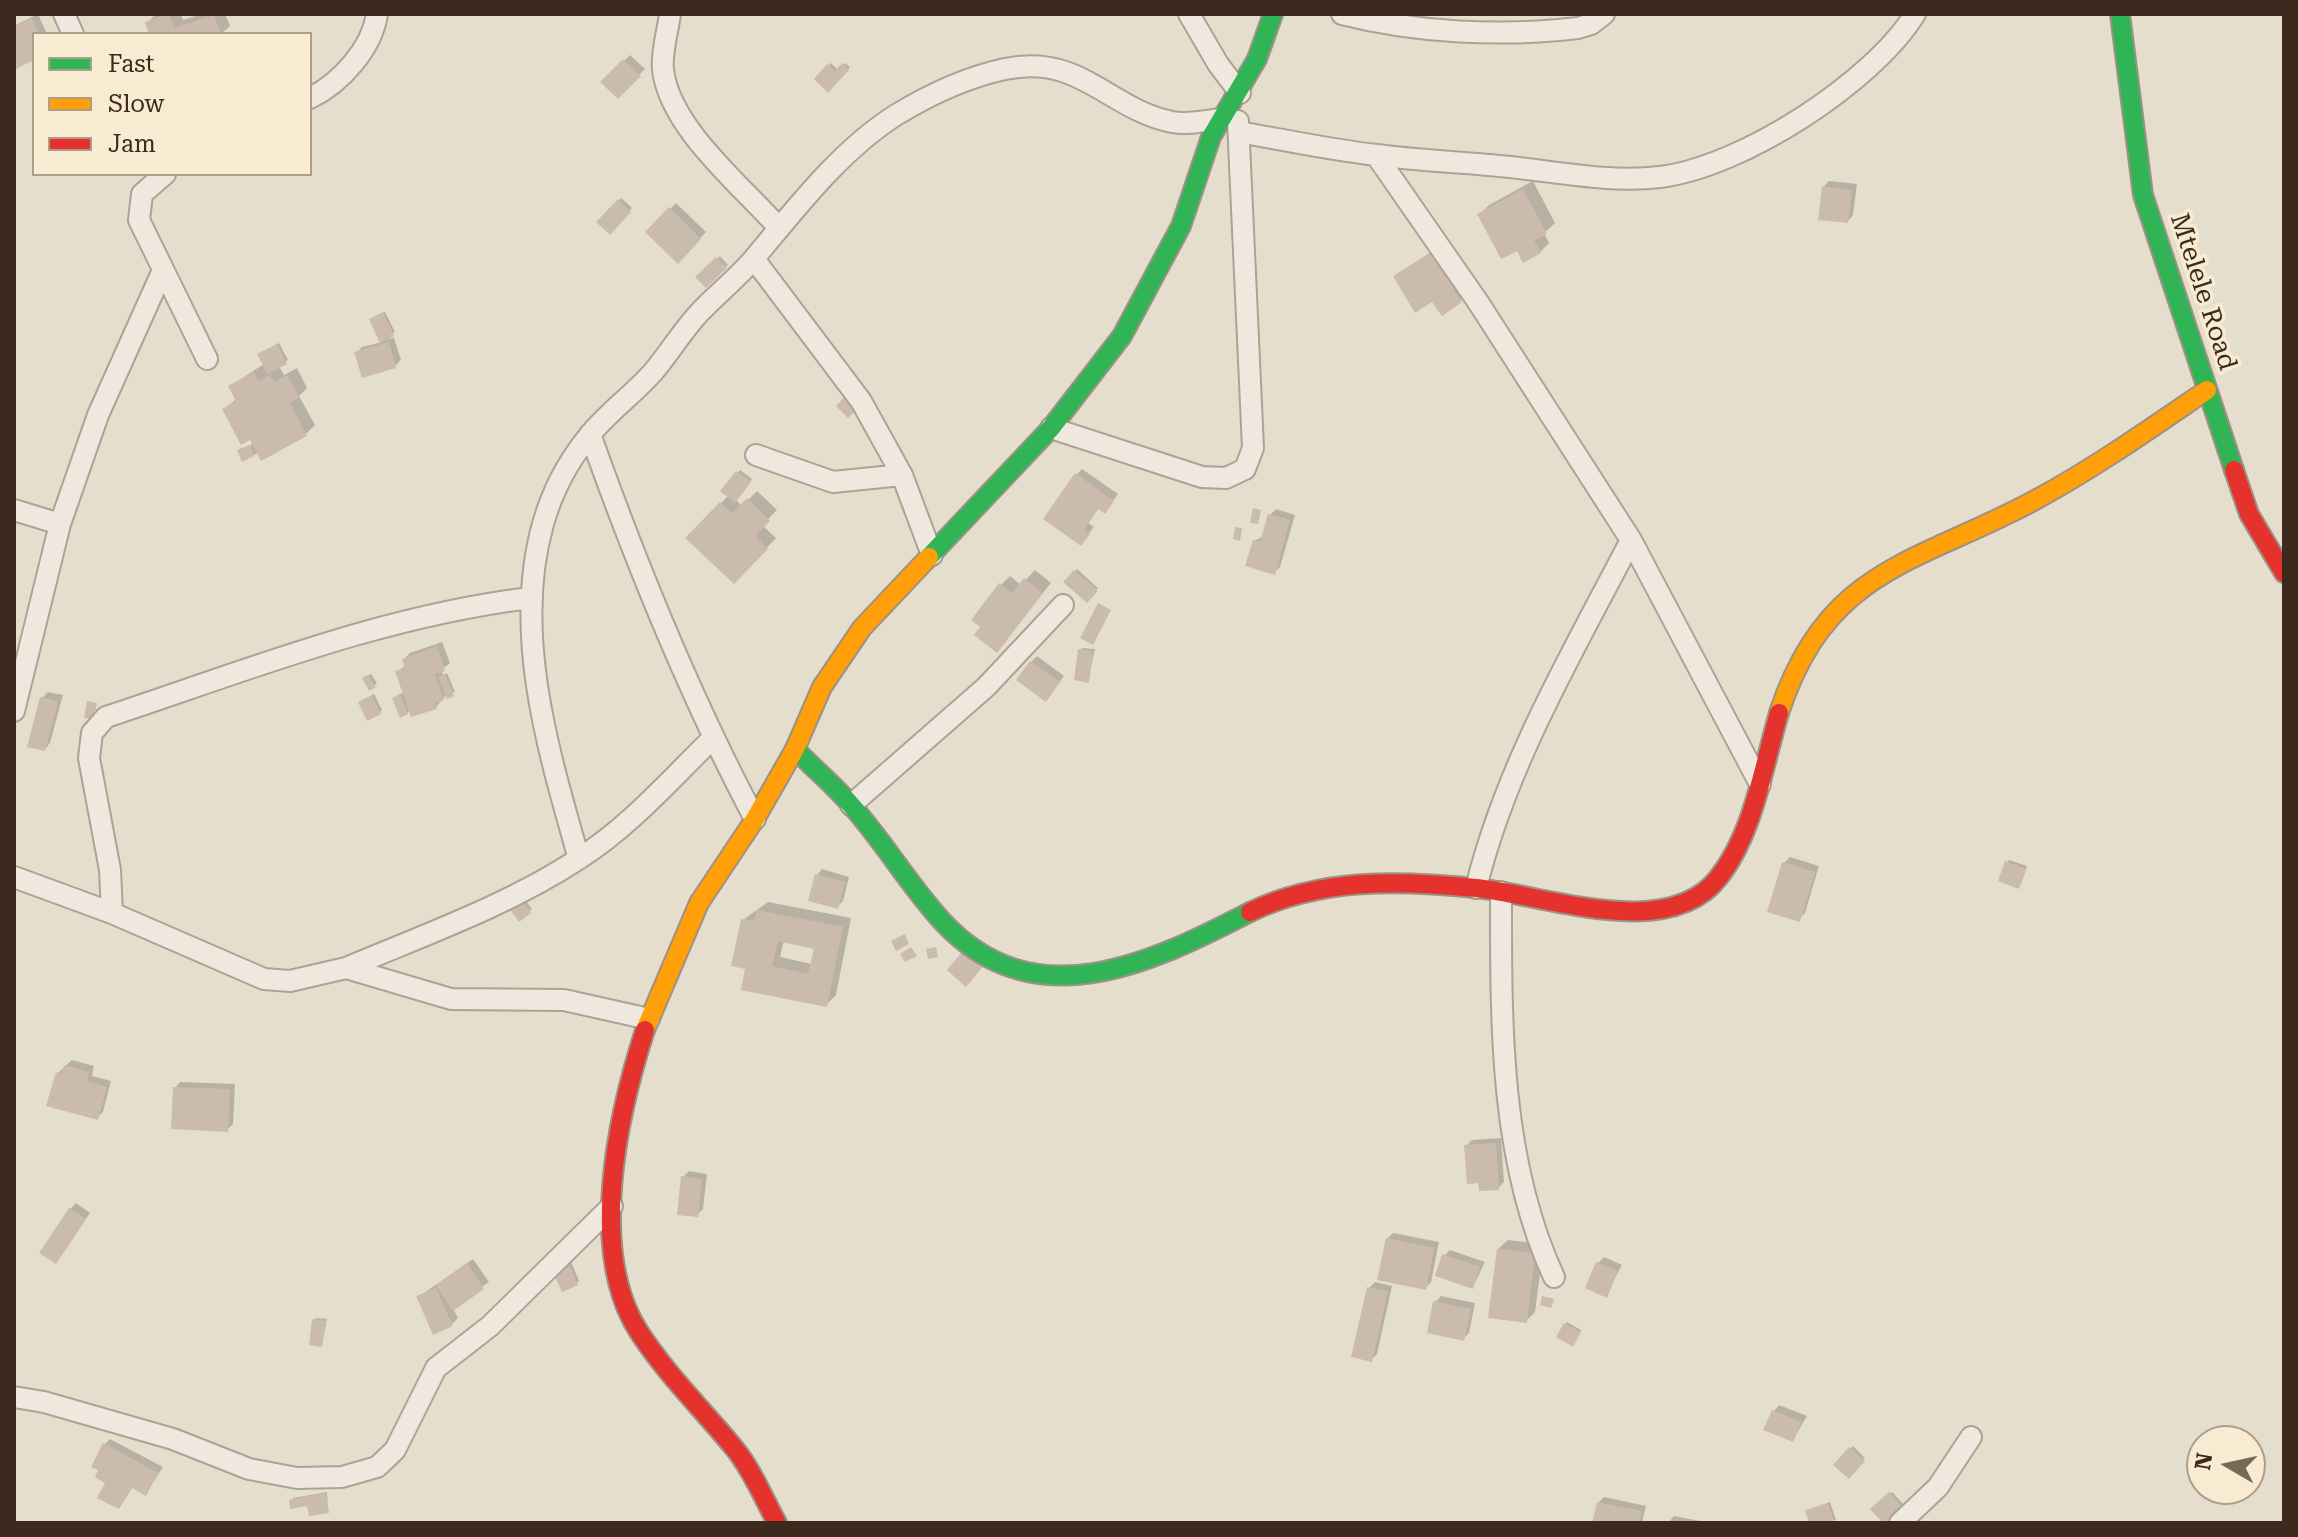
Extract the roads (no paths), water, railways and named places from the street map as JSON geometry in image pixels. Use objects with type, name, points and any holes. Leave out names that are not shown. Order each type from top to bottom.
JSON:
[{"type":"street","points":[[312,96],[364,53],[375,30],[377,14]]},
{"type":"street","points":[[670,14],[662,65],[666,90],[678,116],[779,228]]},
{"type":"street","points":[[1051,428],[1202,477],[1226,478],[1245,469],[1253,448],[1238,97],[1189,14]]},
{"type":"street","points":[[777,1523],[737,1451],[694,1406],[637,1329],[621,1287],[612,1241],[619,1125],[649,1019],[699,903],[755,819],[795,749],[822,687],[862,628],[1051,428],[1122,336],[1157,276],[1181,226],[1221,119],[1238,97],[1257,59],[1273,14]]},
{"type":"street","points":[[1342,14],[1416,28],[1482,31],[1578,28],[1591,24],[1604,14]]},
{"type":"street","points":[[1239,132],[1376,155],[1603,177],[1661,177],[1743,149],[1819,106],[1860,79],[1897,42],[1915,14]]},
{"type":"street","name":"Mtelele Road","points":[[2120,14],[2143,195],[2249,514],[2284,573]]},
{"type":"street","points":[[579,859],[553,766],[539,700],[530,598],[542,526],[558,481],[590,434],[650,375],[697,315],[754,259],[830,169],[895,116],[957,83],[1005,69],[1037,66],[1067,71],[1152,115],[1172,122],[1221,119]]},
{"type":"street","points":[[1376,155],[1478,302],[1631,540],[1760,784]]},
{"type":"street","points":[[134,176],[142,194],[139,220],[207,359]]},
{"type":"street","points":[[142,194],[163,176]]},
{"type":"street","points":[[754,259],[861,401],[902,475],[932,555]]},
{"type":"street","points":[[14,711],[60,524],[98,415],[163,270]]},
{"type":"street","points":[[795,749],[851,805],[922,900],[987,961],[1014,971],[1046,975],[1084,973],[1134,963],[1177,949],[1276,897],[1335,886],[1476,888],[1621,910],[1657,911],[1694,902],[1720,874],[1760,784],[1784,691],[1806,650],[1846,604],[1891,566],[2036,500],[2207,390]]},
{"type":"street","points":[[590,434],[641,576],[712,739],[755,819]]},
{"type":"street","points":[[756,455],[833,482],[902,475]]},
{"type":"street","points":[[14,510],[60,524]]},
{"type":"street","points":[[1476,888],[1499,810],[1553,691],[1631,540]]},
{"type":"street","points":[[112,913],[110,870],[89,758],[92,733],[106,717],[353,633],[457,607],[530,598]]},
{"type":"street","points":[[851,805],[986,687],[1063,605]]},
{"type":"street","points":[[14,877],[112,913],[264,979],[290,981],[346,968],[457,920],[579,859],[622,827],[712,739]]},
{"type":"street","points":[[1501,892],[1501,992],[1516,1154],[1527,1208],[1554,1277]]},
{"type":"street","points":[[346,968],[451,999],[564,1000],[649,1019]]},
{"type":"street","points":[[14,1397],[44,1402],[173,1439],[249,1469],[297,1478],[342,1477],[377,1467],[395,1450],[436,1368],[490,1326],[612,1206]]},
{"type":"street","points":[[1900,1523],[1938,1487],[1971,1437]]}]
